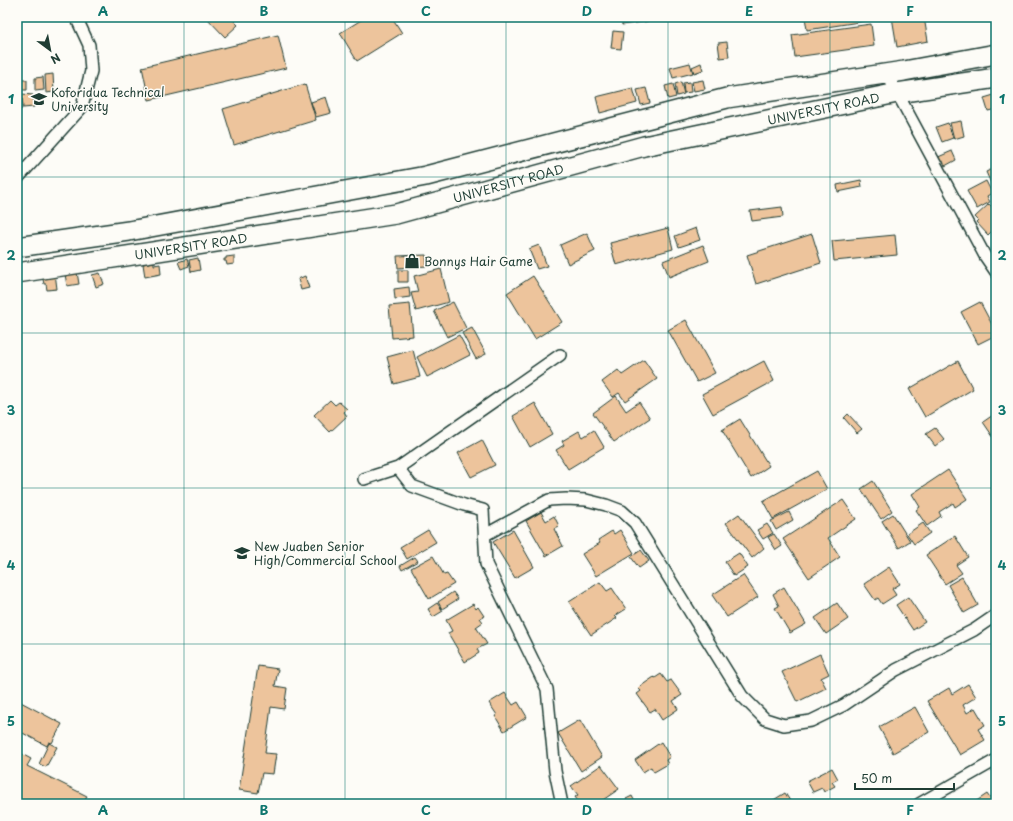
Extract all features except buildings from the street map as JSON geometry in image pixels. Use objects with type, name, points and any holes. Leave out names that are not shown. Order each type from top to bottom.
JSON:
[{"type":"highway","name":"UNIVERSITY ROAD","points":[[17,247],[129,231],[426,176],[727,98],[887,74],[996,54]]},
{"type":"highway","points":[[928,66],[932,87]]},
{"type":"highway","name":"UNIVERSITY ROAD","points":[[17,273],[396,214],[644,146],[897,93],[996,78]]},
{"type":"street","points":[[17,179],[82,107],[91,71],[91,64],[89,45],[76,17]]},
{"type":"street","points":[[887,74],[985,256],[996,272]]},
{"type":"street","points":[[364,479],[398,468],[560,355]]},
{"type":"street","points":[[398,468],[412,486],[464,505],[484,510],[486,564],[548,689],[555,771],[562,804]]},
{"type":"street","points":[[485,535],[549,500],[586,500],[622,511],[636,523],[742,696],[765,720],[784,725],[811,721],[844,704],[896,670],[974,630],[996,615]]},
{"type":"street","points":[[919,804],[996,760]]},
{"type":"place","name":"Koforidua Technical University","points":[[39,99]]},
{"type":"place","name":"Bonnys Hair Game","points":[[412,261]]},
{"type":"place","name":"New Juaben Senior High/Commercial School","points":[[242,553]]}]
